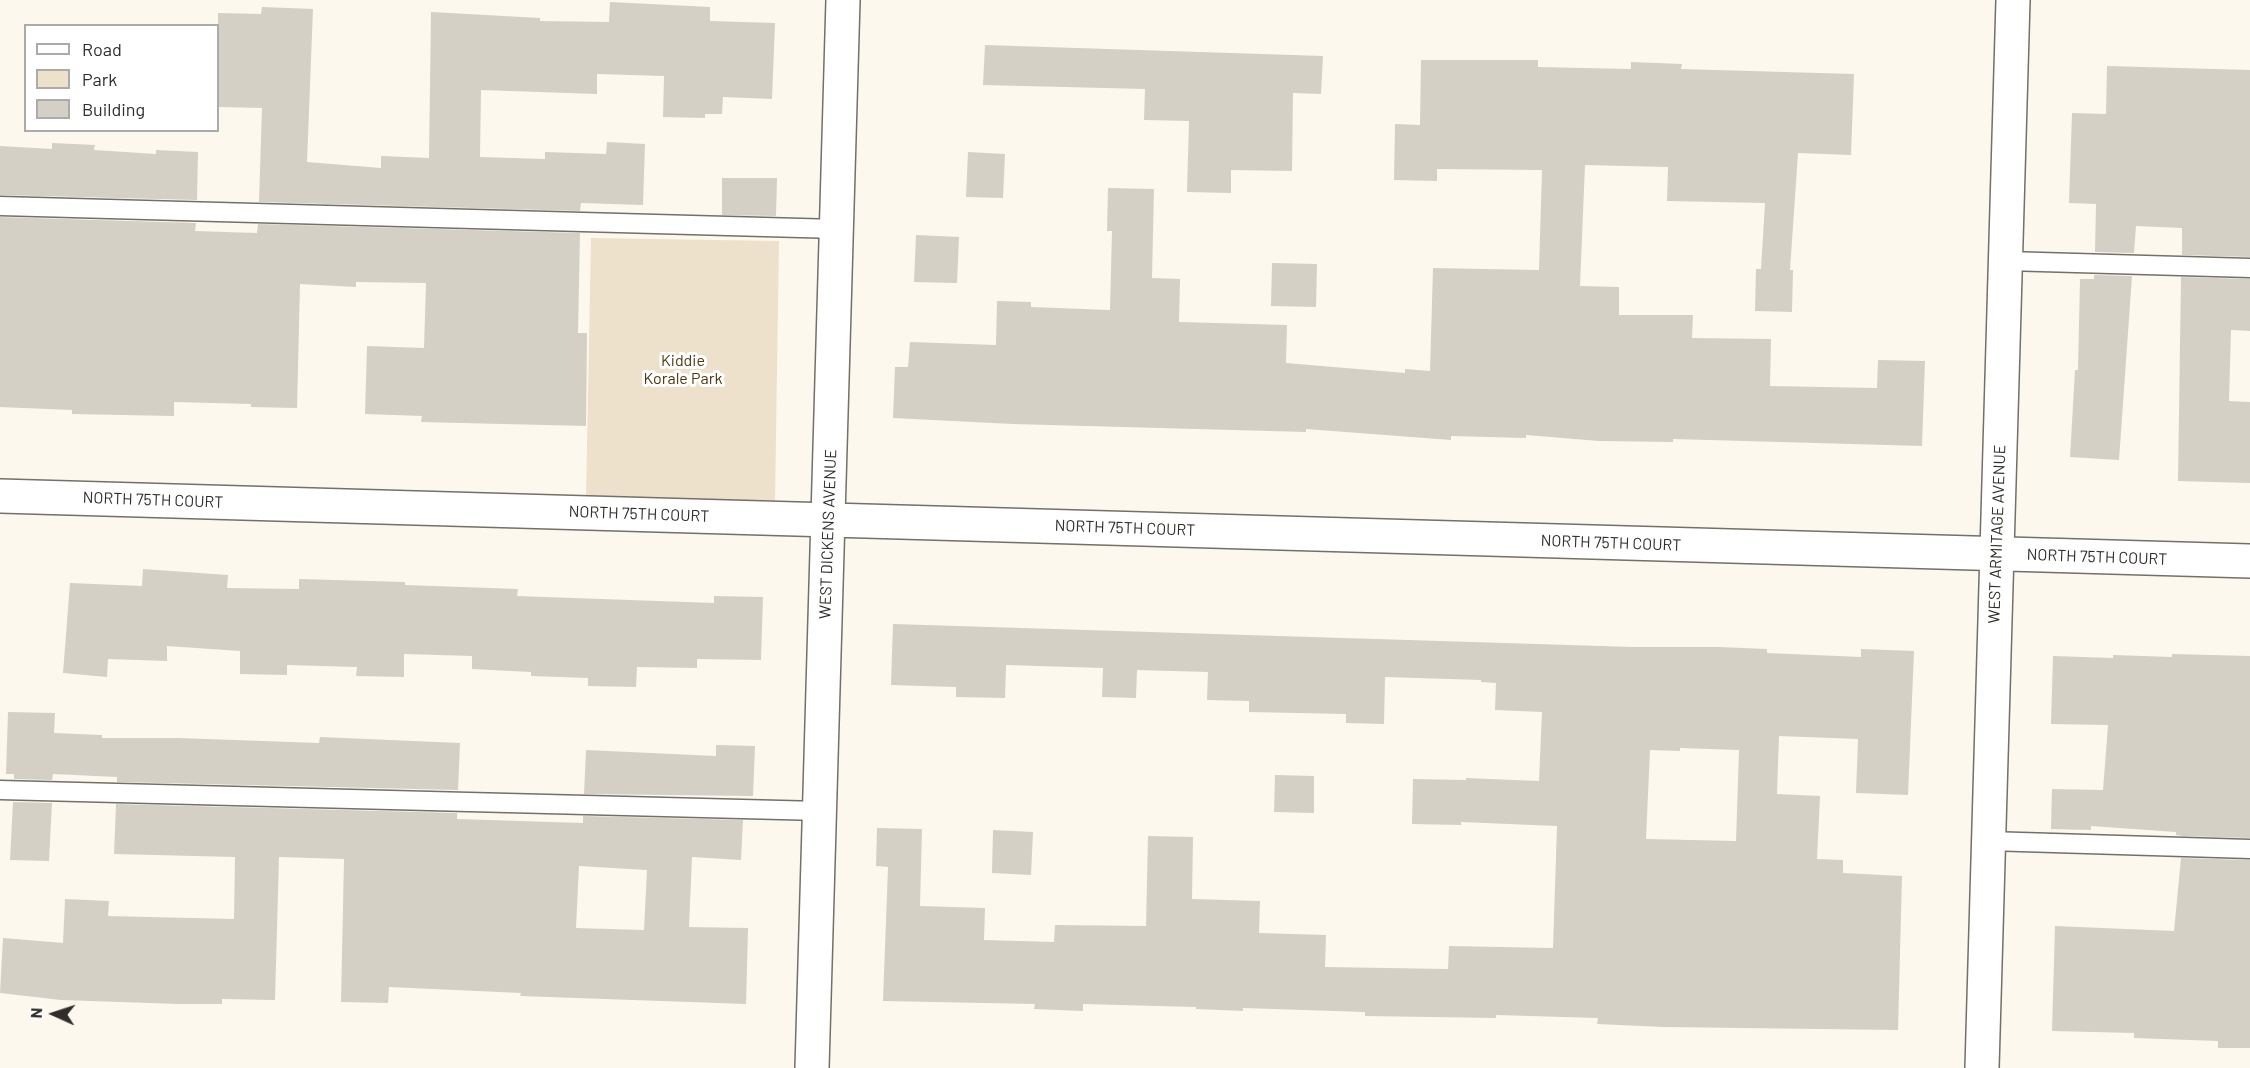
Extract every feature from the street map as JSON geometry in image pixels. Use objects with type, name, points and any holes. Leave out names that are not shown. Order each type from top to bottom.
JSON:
[{"type":"street","name":"WEST DICKENS AVENUE","points":[[812,1068],[843,0]]},
{"type":"street","name":"WEST ARMITAGE AVENUE","points":[[1982,1068],[2013,0]]},
{"type":"street","name":"NORTH 75TH COURT","points":[[0,496],[2250,561]]},
{"type":"lane","points":[[0,206],[837,229]]},
{"type":"lane","points":[[2006,261],[2250,268]]},
{"type":"lane","points":[[0,790],[820,812]]},
{"type":"lane","points":[[1988,841],[2250,849]]},
{"type":"green space","name":"Kiddie Korale Park","points":[[591,238],[779,241],[775,502],[586,498]]},
{"type":"building","points":[[610,2],[710,7],[710,21],[775,23],[772,99],[723,97],[722,114],[705,114],[705,118],[663,117],[664,76],[597,74],[597,94],[481,90],[480,157],[545,159],[545,152],[606,154],[607,142],[645,144],[643,205],[581,203],[580,211],[259,202],[262,108],[219,107],[218,13],[261,14],[262,7],[313,9],[307,162],[381,168],[381,156],[429,158],[431,12],[540,18],[540,21],[609,22]]},
{"type":"building","points":[[985,45],[1323,56],[1321,94],[1293,93],[1292,171],[1231,170],[1231,193],[1187,192],[1189,121],[1144,120],[1145,89],[983,85]]},
{"type":"building","points":[[1421,60],[1538,60],[1538,67],[1631,69],[1631,62],[1682,64],[1681,69],[1854,74],[1851,155],[1798,153],[1790,270],[1793,270],[1792,312],[1755,311],[1756,269],[1761,269],[1765,203],[1667,201],[1668,167],[1585,165],[1580,286],[1619,287],[1619,315],[1693,315],[1692,338],[1771,339],[1770,386],[1877,388],[1878,360],[1925,361],[1922,446],[1673,439],[1673,442],[1599,441],[1526,435],[1526,438],[1451,436],[1451,440],[1306,429],[1306,432],[1013,424],[893,418],[895,367],[908,367],[910,342],[996,345],[997,301],[1031,302],[1031,307],[1110,310],[1112,231],[1107,231],[1108,188],[1154,189],[1152,278],[1180,279],[1179,322],[1287,325],[1286,363],[1405,373],[1405,369],[1430,371],[1433,268],[1539,270],[1542,170],[1437,169],[1437,181],[1394,180],[1395,124],[1420,125]]},
{"type":"building","points":[[2107,66],[2250,70],[2250,257],[2182,255],[2182,228],[2136,226],[2134,253],[2095,252],[2096,204],[2069,203],[2072,113],[2106,114]]},
{"type":"building","points":[[52,143],[95,145],[94,150],[156,154],[156,150],[198,152],[197,200],[0,195],[0,146],[52,149]]},
{"type":"building","points":[[968,152],[1005,154],[1003,198],[966,197]]},
{"type":"building","points":[[722,178],[777,178],[776,216],[722,215]]},
{"type":"building","points":[[0,217],[196,223],[195,231],[257,233],[258,224],[580,233],[578,333],[587,333],[586,426],[421,422],[422,416],[365,414],[367,346],[424,348],[426,283],[356,282],[356,287],[300,284],[297,408],[174,402],[174,416],[72,414],[72,410],[0,407]]},
{"type":"building","points":[[916,235],[959,237],[957,283],[914,282]]},
{"type":"building","points":[[1272,263],[1317,264],[1316,307],[1271,306]]},
{"type":"building","points":[[2094,275],[2132,276],[2119,460],[2070,457],[2075,370],[2078,370],[2080,279],[2094,279]]},
{"type":"building","points":[[2181,277],[2250,279],[2250,331],[2231,330],[2229,401],[2250,402],[2250,483],[2178,481]]},
{"type":"building","points":[[143,569],[228,575],[227,588],[299,589],[299,579],[405,582],[405,585],[518,589],[517,596],[714,603],[714,596],[763,597],[761,660],[697,659],[697,668],[637,667],[636,687],[588,686],[588,678],[531,676],[531,672],[472,669],[472,656],[404,654],[404,677],[356,676],[357,667],[287,665],[287,675],[240,674],[240,651],[167,646],[167,661],[108,659],[107,677],[63,673],[70,583],[142,586]]},
{"type":"building","points":[[893,624],[1633,647],[1720,647],[1767,649],[1767,653],[1861,657],[1861,649],[1914,651],[1908,795],[1856,793],[1858,739],[1779,736],[1777,794],[1820,796],[1817,859],[1843,860],[1843,873],[1902,876],[1898,1030],[1664,1027],[1597,1024],[1598,1018],[1496,1015],[1496,1018],[1365,1016],[1365,1012],[1243,1008],[1243,1011],[1196,1009],[1196,1007],[1083,1004],[1083,1011],[1034,1009],[1035,1004],[883,1001],[888,867],[876,866],[877,828],[922,829],[920,906],[985,908],[984,940],[1054,942],[1055,925],[1146,926],[1148,836],[1193,837],[1192,899],[1260,901],[1259,933],[1326,935],[1325,967],[1448,969],[1449,946],[1553,948],[1557,826],[1461,822],[1461,825],[1412,824],[1413,779],[1466,780],[1466,778],[1539,781],[1542,712],[1495,710],[1496,683],[1481,682],[1481,680],[1385,677],[1384,724],[1346,723],[1346,714],[1249,712],[1249,701],[1207,700],[1208,672],[1137,670],[1136,698],[1102,697],[1103,668],[1006,665],[1005,698],[956,697],[956,687],[891,685]],"holes":[[[1680,748],[1739,750],[1736,841],[1646,839],[1650,750],[1680,751]]]},
{"type":"building","points":[[2172,654],[2250,656],[2250,838],[2183,836],[2176,835],[2176,832],[2091,826],[2091,830],[2051,829],[2052,789],[2103,790],[2108,725],[2051,724],[2053,656],[2113,658],[2113,655],[2172,657]]},
{"type":"building","points":[[8,712],[55,713],[54,733],[102,735],[102,738],[319,743],[320,737],[460,743],[458,790],[117,782],[117,777],[53,774],[52,780],[14,779],[14,774],[6,774]]},
{"type":"building","points":[[716,745],[755,746],[753,796],[584,794],[586,750],[716,756]]},
{"type":"building","points":[[1275,775],[1314,776],[1314,813],[1274,812]]},
{"type":"building","points":[[13,802],[52,803],[49,861],[10,860]]},
{"type":"building","points":[[116,804],[457,813],[457,819],[583,823],[583,816],[743,820],[741,860],[692,857],[689,927],[748,928],[746,1004],[520,996],[521,993],[389,987],[388,1003],[341,1002],[344,859],[279,857],[275,1000],[222,999],[222,1004],[179,1004],[61,1000],[0,993],[3,938],[63,943],[65,899],[109,901],[108,916],[234,919],[235,857],[114,854]],"holes":[[[579,866],[647,870],[644,930],[576,928]]]},
{"type":"building","points":[[993,830],[1033,832],[1031,875],[992,873]]},
{"type":"building","points":[[2181,858],[2250,860],[2250,1048],[2218,1048],[2218,1041],[2134,1038],[2134,1033],[2052,1031],[2055,926],[2174,931]]}]
